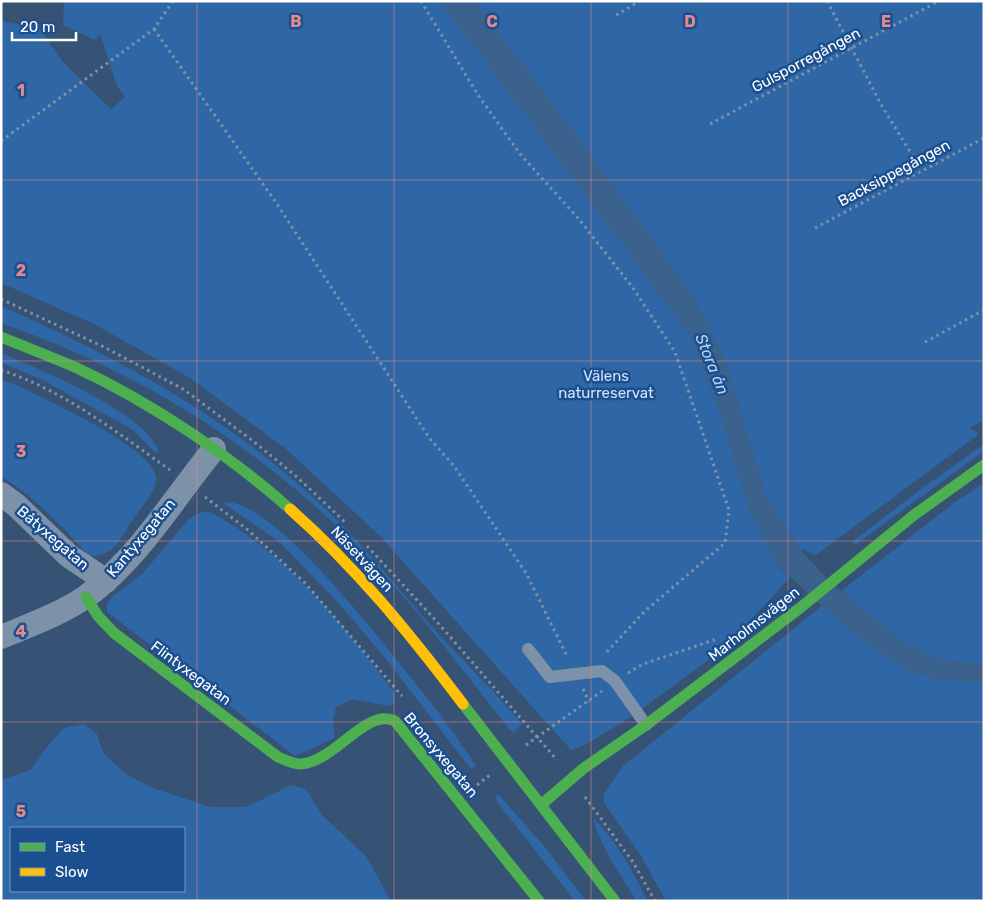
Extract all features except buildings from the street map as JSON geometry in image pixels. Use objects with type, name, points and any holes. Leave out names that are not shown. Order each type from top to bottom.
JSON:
[{"type":"street","name":"Näsetvägen","points":[[1,337],[85,373],[138,401],[214,449],[272,494],[329,543],[405,628],[615,901]]},
{"type":"street","name":"Kantyxegatan","points":[[1,637],[50,617],[86,597],[106,581],[148,535],[214,449]]},
{"type":"street","name":"Marholmsvägen","points":[[542,804],[584,768],[646,726],[800,608],[914,515],[984,465]]},
{"type":"street","name":"Båtyxegatan","points":[[1,494],[16,505],[69,556],[106,581]]},
{"type":"street","name":"Flintyxegatan","points":[[86,597],[98,616],[114,634],[278,757],[290,762]]},
{"type":"street","name":"Bronsyxegatan","points":[[290,762],[300,764],[314,761],[378,718],[396,721],[539,901]]},
{"type":"lane","points":[[528,649],[550,677],[556,678],[592,670],[602,671],[615,681],[646,726]]},
{"type":"path","points":[[1,141],[154,29],[172,1]]},
{"type":"path","points":[[421,1],[478,95],[520,154],[578,218],[633,288],[675,352],[729,510],[725,543],[645,612],[592,670]]},
{"type":"path","points":[[616,15],[640,1]]},
{"type":"path","points":[[827,1],[883,108],[922,171]]},
{"type":"path","name":"Gulsporregången","points":[[710,124],[939,1]]},
{"type":"path","points":[[154,29],[277,204],[430,438],[454,466],[526,573],[589,702]]},
{"type":"path","name":"Backsippegången","points":[[815,228],[984,138]]},
{"type":"path","points":[[925,342],[984,310]]},
{"type":"path","points":[[1,370],[48,390],[88,414],[187,482],[248,530],[306,584],[376,663],[406,702]]},
{"type":"green space","name":"Välens naturreservat","points":[[64,1],[984,1],[984,420],[970,428],[979,434],[816,555],[800,549],[788,530],[774,562],[790,578],[723,649],[634,715],[585,745],[571,750],[380,536],[285,448],[190,378],[94,324],[1,283],[1,21],[39,28],[63,62],[111,109],[125,97],[117,86],[100,34],[94,40],[63,25]]},
{"type":"green space","points":[[1,306],[92,349],[179,397],[221,424],[300,485],[337,520],[379,565],[431,626],[522,724],[514,733],[509,729],[437,637],[379,569],[320,510],[279,476],[237,444],[148,388],[52,342],[1,323]]},
{"type":"green space","points":[[1,353],[89,393],[113,407],[133,421],[149,436],[159,451],[156,453],[133,430],[43,380],[1,363]]},
{"type":"green space","points":[[1,380],[17,385],[73,413],[119,439],[138,453],[151,466],[156,478],[154,489],[120,540],[111,550],[89,556],[36,502],[1,477]]},
{"type":"green space","points":[[984,444],[984,451],[855,545],[852,542],[921,489]]},
{"type":"green space","points":[[984,483],[984,901],[666,901],[641,856],[604,803],[604,794],[623,766],[823,605],[847,629],[878,622],[841,591],[955,502]]},
{"type":"green space","points":[[223,503],[243,506],[268,521],[326,576],[428,699],[457,737],[476,767],[470,768],[382,654],[334,598],[278,541]]},
{"type":"green space","points":[[200,512],[210,512],[237,528],[263,547],[312,592],[335,617],[395,694],[394,704],[388,706],[353,699],[336,707],[333,720],[335,738],[295,756],[107,612],[107,603],[112,597],[143,573],[189,519]]},
{"type":"green space","points":[[84,724],[97,734],[103,753],[125,773],[148,786],[210,807],[247,807],[291,785],[306,789],[322,815],[366,856],[391,901],[1,901],[1,780],[31,770],[46,748],[64,728]]},
{"type":"green space","points":[[498,794],[545,847],[586,901],[575,901],[497,802]]},
{"type":"green space","points":[[593,818],[608,834],[623,857],[647,901],[637,901],[606,851]]},
{"type":"water","name":"Stora ån","points":[[440,1],[475,1],[581,141],[690,291],[724,355],[767,498],[800,549],[829,581],[902,641],[937,658],[984,664],[984,683],[939,680],[909,671],[847,629],[774,562],[748,508],[721,417],[688,333]]},
{"type":"traffic: fast","points":[[1,337],[75,367],[132,396],[215,449],[290,509]]},
{"type":"traffic: fast","points":[[542,804],[584,768],[646,725],[800,608],[914,515],[984,465]]},
{"type":"traffic: fast","points":[[86,597],[98,616],[114,633],[278,757],[286,761],[300,764],[313,761],[325,755],[361,728],[373,722],[384,719],[395,721],[539,901]]},
{"type":"traffic: fast","points":[[463,704],[615,901]]},
{"type":"traffic: slow","points":[[290,509],[360,578],[423,652],[463,704]]}]
